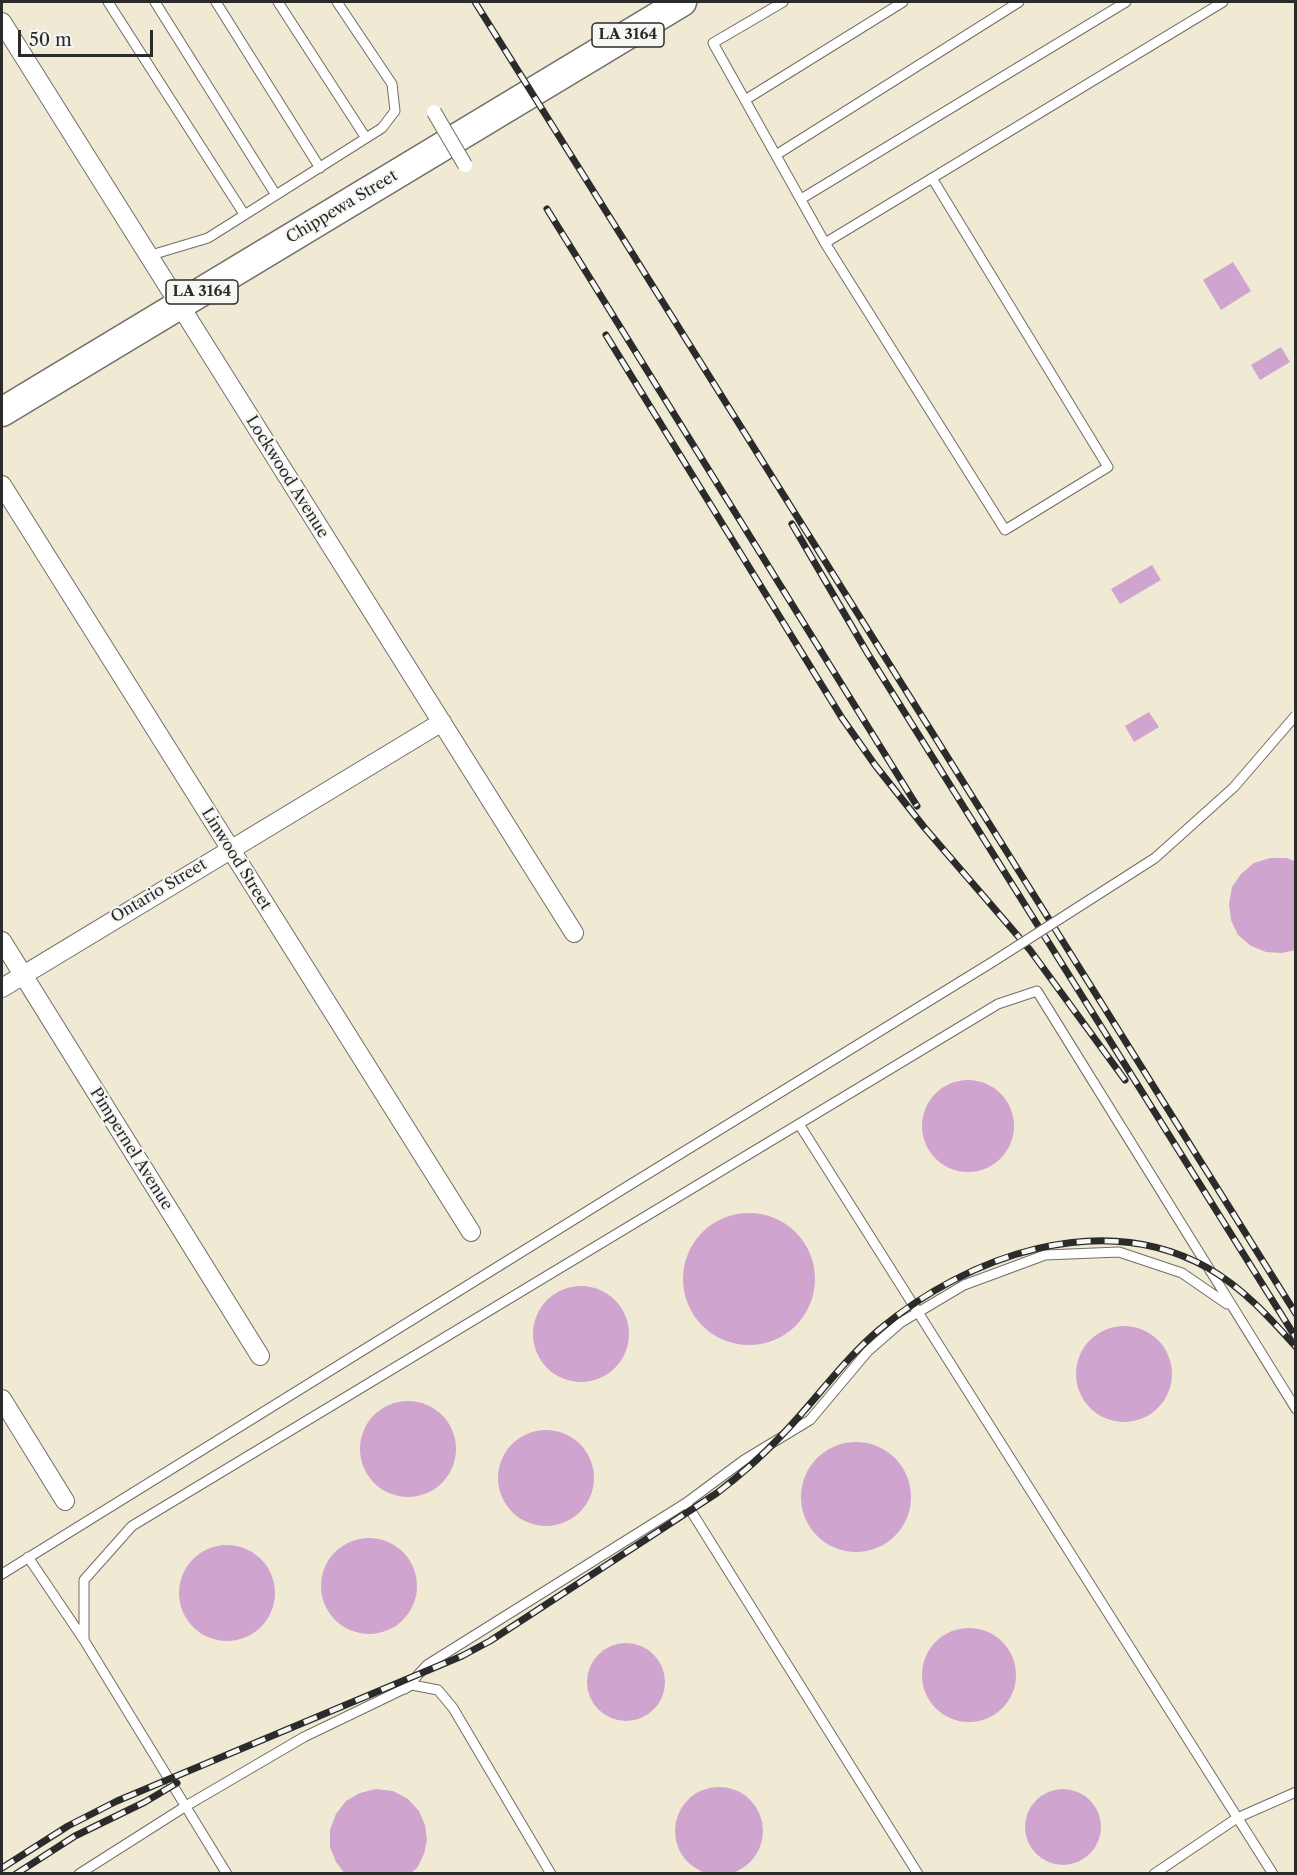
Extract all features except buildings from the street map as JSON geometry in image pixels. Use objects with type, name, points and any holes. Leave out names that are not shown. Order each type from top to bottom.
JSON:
[{"type":"main road","name":"Chippewa Street","points":[[2,412],[682,2]]},
{"type":"street","name":"Lockwood Avenue","points":[[2,21],[178,306],[574,933]]},
{"type":"street","points":[[434,112],[465,165]]},
{"type":"street","name":"Linwood Street","points":[[2,485],[471,1232]]},
{"type":"street","name":"Ontario Street","points":[[2,988],[442,722]]},
{"type":"street","name":"Pimpernel Avenue","points":[[2,941],[260,1356]]},
{"type":"street","points":[[2,1399],[65,1501]]},
{"type":"lane","points":[[108,2],[244,214]]},
{"type":"lane","points":[[155,2],[276,195]]},
{"type":"lane","points":[[216,2],[320,168]]},
{"type":"lane","points":[[278,2],[366,138]]},
{"type":"lane","points":[[148,256],[208,238],[382,128],[395,111],[392,84],[338,2]]},
{"type":"lane","points":[[783,2],[713,43],[825,243],[1005,530],[1108,467],[932,178]]},
{"type":"lane","points":[[745,100],[903,2]]},
{"type":"lane","points":[[776,155],[1019,2]]},
{"type":"lane","points":[[801,199],[1126,2]]},
{"type":"lane","points":[[825,243],[1223,2]]},
{"type":"lane","points":[[2,1574],[1155,858],[1234,787],[1296,715]]},
{"type":"lane","points":[[84,1640],[84,1580],[132,1526],[998,1004],[1037,991],[1296,1409]]},
{"type":"lane","points":[[799,1124],[1273,1874]]},
{"type":"lane","points":[[405,1689],[427,1665],[686,1503],[744,1460],[810,1420],[868,1351],[900,1323],[964,1285],[1045,1255],[1119,1252],[1182,1273],[1232,1307]]},
{"type":"lane","points":[[686,1503],[918,1874]]},
{"type":"lane","points":[[28,1557],[84,1640],[227,1874]]},
{"type":"lane","points":[[80,1874],[186,1806],[304,1737],[412,1685],[438,1690],[453,1708],[551,1874]]},
{"type":"lane","points":[[1154,1874],[1238,1818],[1296,1792]]},
{"type":"railway","points":[[475,2],[1296,1314]]},
{"type":"railway","points":[[547,209],[917,806]]},
{"type":"railway","points":[[606,335],[842,718],[875,765],[924,827],[1030,950],[1125,1080]]},
{"type":"railway","points":[[792,524],[868,654],[1296,1338]]},
{"type":"railway","points":[[2,1868],[68,1826],[117,1801],[462,1656],[490,1641],[717,1493],[749,1467],[791,1426],[853,1355],[880,1329],[915,1303],[953,1280],[994,1262],[1037,1249],[1080,1242],[1124,1242],[1167,1250],[1208,1268],[1233,1285],[1266,1314],[1296,1347]]},
{"type":"railway","points":[[16,1874],[75,1836],[145,1802],[177,1783]]}]
